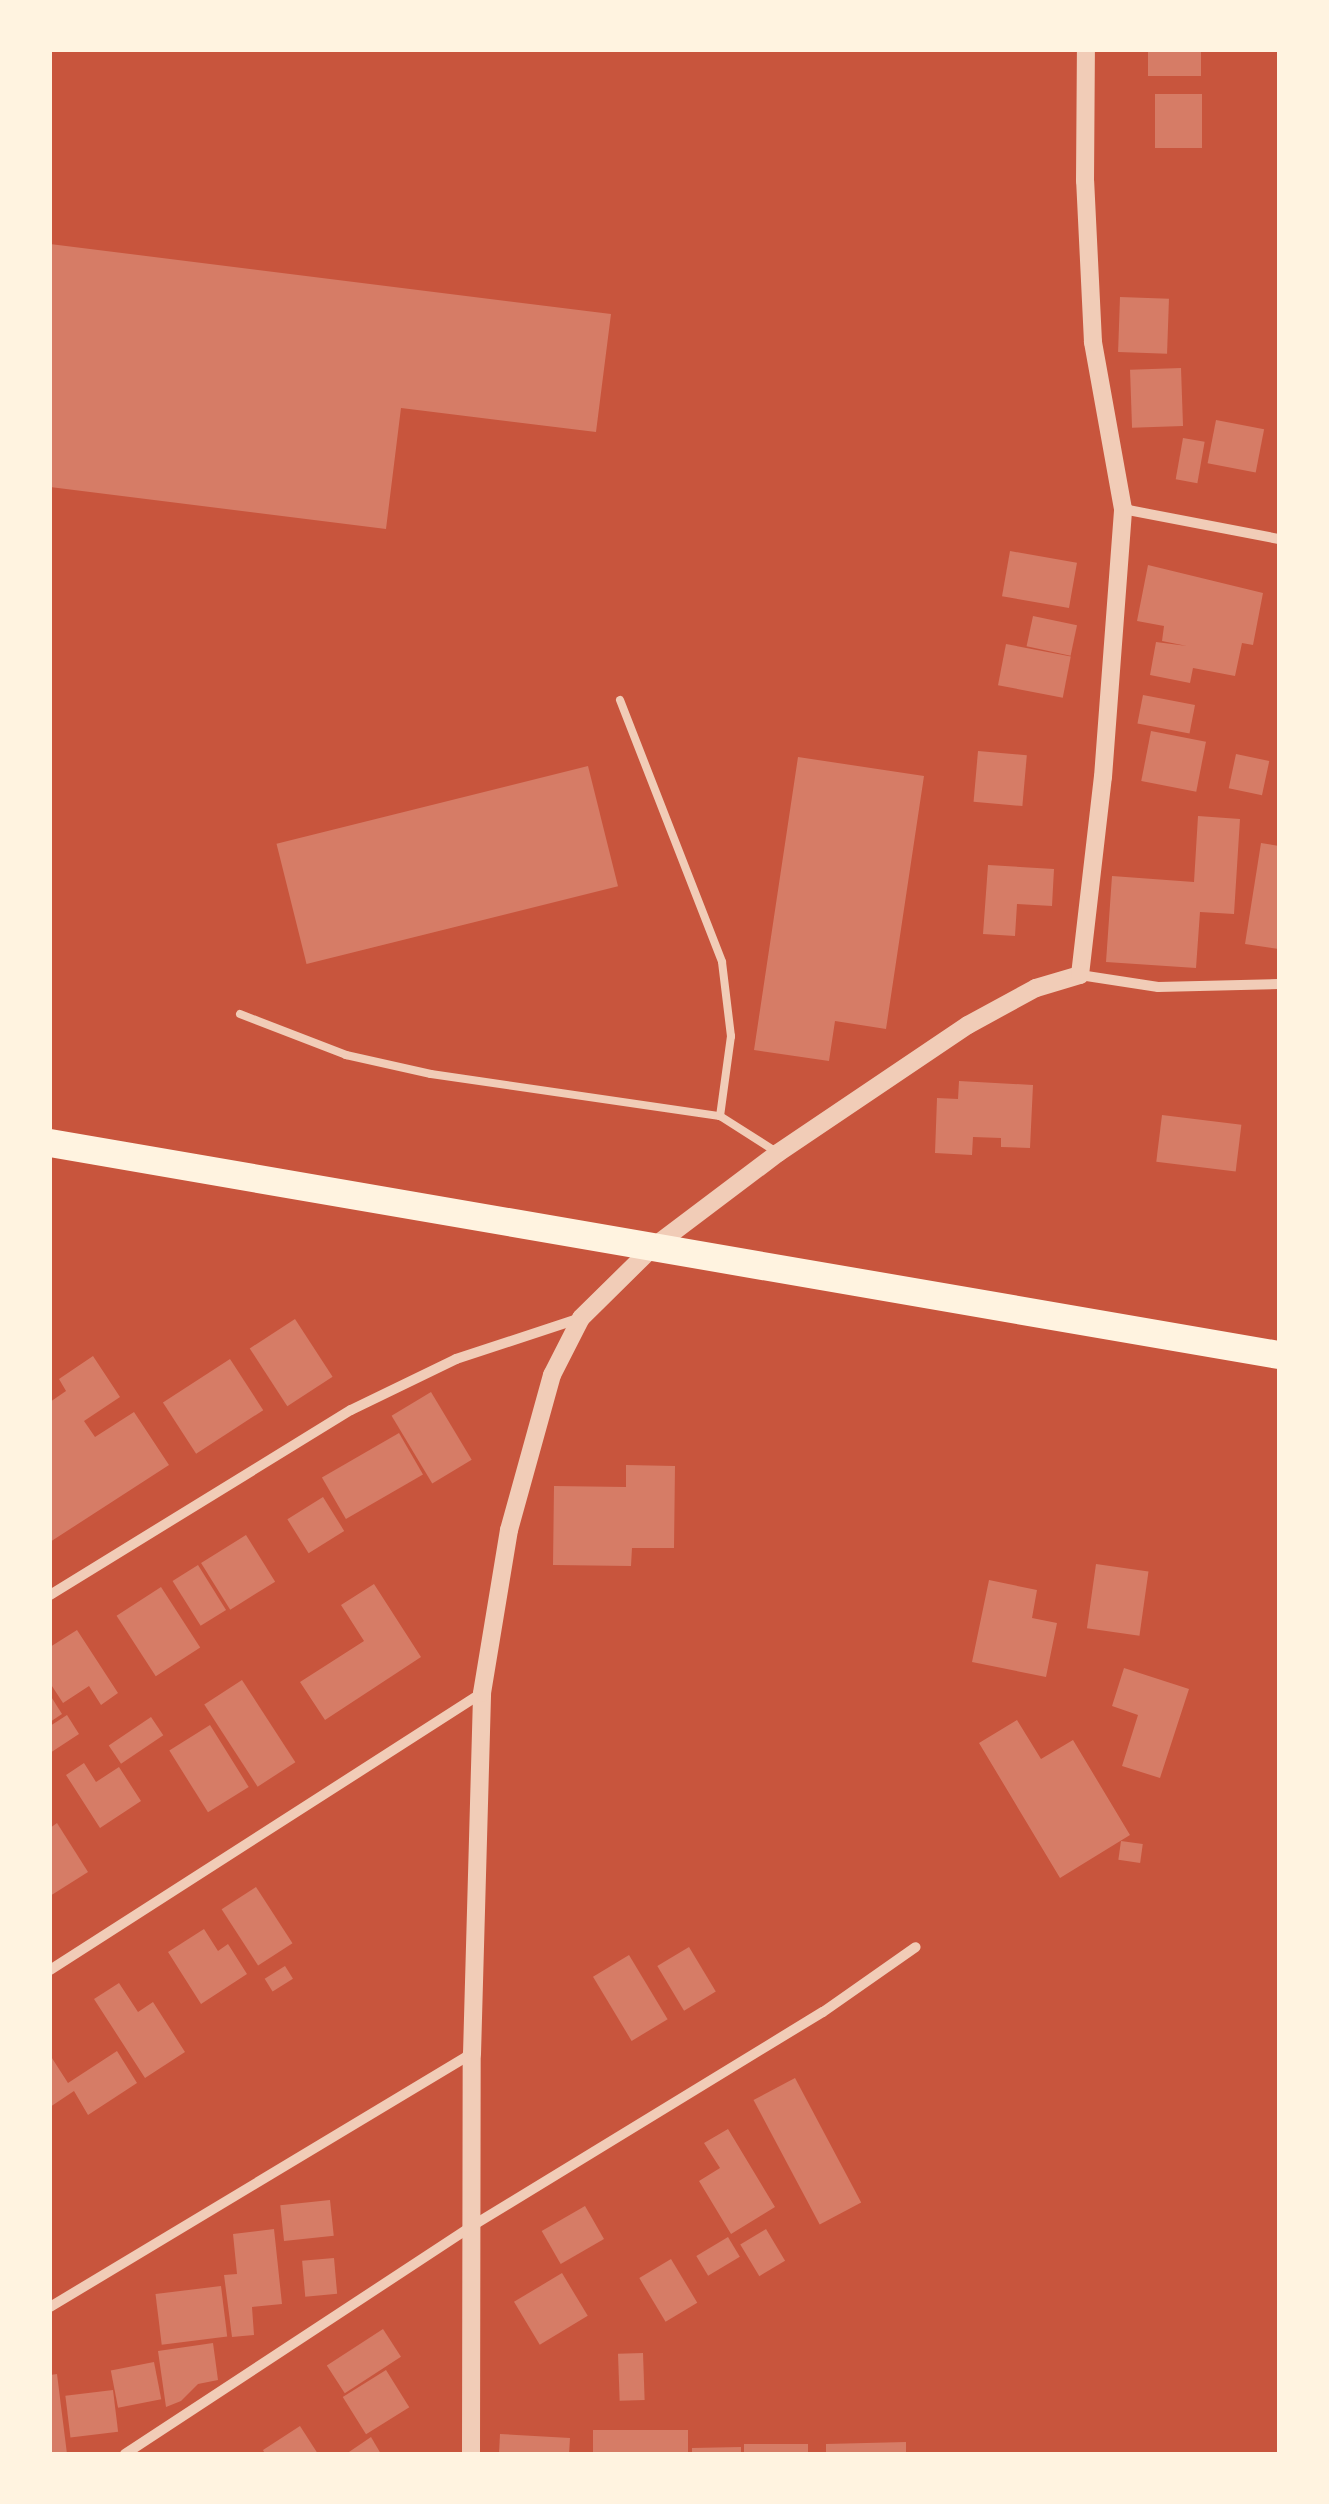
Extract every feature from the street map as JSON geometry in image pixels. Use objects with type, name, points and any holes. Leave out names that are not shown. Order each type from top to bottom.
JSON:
[{"type":"highway","points":[[50,1143],[1279,1355]]},
{"type":"street","points":[[1080,975],[1103,777],[1122,509],[1092,342],[1085,182],[1086,50]]},
{"type":"street","points":[[1122,509],[1279,539]]},
{"type":"street","points":[[471,2454],[472,2054],[482,1694],[510,1530],[552,1374],[581,1318],[652,1248],[778,1153],[968,1025],[1036,988],[1080,975],[1158,987],[1279,984]]},
{"type":"street","points":[[50,1595],[351,1410],[456,1358],[581,1318]]},
{"type":"street","points":[[50,1970],[482,1694]]},
{"type":"street","points":[[125,2454],[472,2226],[824,2012],[916,1947]]},
{"type":"street","points":[[50,2306],[472,2054]]},
{"type":"lane","points":[[620,700],[722,962],[731,1036],[720,1116]]},
{"type":"lane","points":[[240,1014],[346,1055],[431,1074],[720,1116],[778,1153]]},
{"type":"building","points":[[1148,50],[1201,50],[1201,76],[1148,76]]},
{"type":"building","points":[[1155,94],[1202,94],[1202,148],[1155,148]]},
{"type":"building","points":[[50,244],[611,314],[596,432],[401,408],[386,529],[50,487]]},
{"type":"building","points":[[1120,297],[1169,299],[1167,354],[1118,352]]},
{"type":"building","points":[[1181,368],[1183,426],[1132,428],[1130,370]]},
{"type":"building","points":[[1216,420],[1264,429],[1256,473],[1208,463]]},
{"type":"building","points":[[1183,438],[1205,442],[1197,483],[1176,479]]},
{"type":"building","points":[[1010,551],[1077,563],[1069,608],[1002,596]]},
{"type":"building","points":[[1148,565],[1263,593],[1253,645],[1242,643],[1235,676],[1193,668],[1190,683],[1150,675],[1156,642],[1187,646],[1162,641],[1164,626],[1137,621]]},
{"type":"building","points":[[1033,616],[1077,625],[1071,656],[1027,646]]},
{"type":"building","points":[[1006,644],[1071,657],[1063,698],[998,685]]},
{"type":"building","points":[[1143,695],[1195,705],[1189,734],[1137,723]]},
{"type":"building","points":[[1151,731],[1206,742],[1196,792],[1141,781]]},
{"type":"building","points":[[978,751],[1027,755],[1022,806],[974,802]]},
{"type":"building","points":[[1236,754],[1269,761],[1262,795],[1229,788]]},
{"type":"building","points":[[798,757],[924,776],[886,1029],[835,1021],[829,1061],[754,1050]]},
{"type":"building","points":[[588,766],[618,886],[307,964],[277,844]]},
{"type":"building","points":[[1198,816],[1240,819],[1234,914],[1200,912],[1196,968],[1106,962],[1112,876],[1194,882]]},
{"type":"building","points":[[1261,843],[1279,846],[1279,949],[1245,944]]},
{"type":"building","points":[[988,865],[1054,869],[1052,906],[1017,904],[1015,936],[983,934]]},
{"type":"building","points":[[959,1081],[1033,1085],[1030,1148],[1001,1147],[1001,1138],[973,1137],[972,1155],[935,1153],[937,1098],[958,1099]]},
{"type":"building","points":[[1162,1115],[1241,1125],[1236,1171],[1156,1162]]},
{"type":"building","points":[[295,1319],[333,1377],[287,1406],[250,1348]]},
{"type":"building","points":[[93,1356],[120,1397],[84,1421],[95,1437],[134,1412],[169,1465],[50,1542],[50,1402],[66,1391],[59,1379]]},
{"type":"building","points":[[230,1359],[263,1410],[196,1454],[163,1403]]},
{"type":"building","points":[[431,1392],[472,1460],[432,1483],[392,1416]]},
{"type":"building","points":[[399,1433],[423,1475],[346,1519],[322,1478]]},
{"type":"building","points":[[626,1465],[675,1466],[674,1548],[632,1548],[631,1566],[553,1565],[554,1486],[626,1487]]},
{"type":"building","points":[[323,1497],[344,1531],[309,1553],[287,1519]]},
{"type":"building","points":[[246,1535],[275,1582],[230,1610],[201,1563]]},
{"type":"building","points":[[1096,1564],[1148,1571],[1139,1636],[1087,1628]]},
{"type":"building","points":[[198,1565],[226,1610],[201,1626],[173,1581]]},
{"type":"building","points":[[989,1580],[1037,1590],[1032,1618],[1057,1623],[1046,1677],[972,1662]]},
{"type":"building","points":[[374,1584],[421,1657],[325,1720],[300,1682],[364,1641],[341,1605]]},
{"type":"building","points":[[161,1587],[200,1647],[156,1676],[117,1616]]},
{"type":"building","points":[[77,1630],[118,1693],[101,1705],[89,1686],[63,1703],[50,1683],[50,1647]]},
{"type":"building","points":[[1124,1668],[1189,1689],[1160,1778],[1122,1766],[1138,1715],[1112,1706]]},
{"type":"building","points":[[242,1680],[295,1762],[258,1787],[204,1705]]},
{"type":"building","points":[[50,1695],[62,1714],[50,1722]]},
{"type":"building","points":[[67,1715],[79,1734],[50,1753],[50,1726]]},
{"type":"building","points":[[151,1717],[163,1735],[121,1764],[109,1746]]},
{"type":"building","points":[[1017,1720],[1041,1759],[1073,1740],[1130,1835],[1060,1878],[979,1743]]},
{"type":"building","points":[[210,1725],[249,1787],[208,1812],[169,1750]]},
{"type":"building","points":[[84,1763],[96,1782],[119,1767],[141,1801],[100,1828],[66,1775]]},
{"type":"building","points":[[57,1823],[88,1872],[50,1896],[50,1828]]},
{"type":"building","points":[[1121,1841],[1143,1844],[1140,1863],[1118,1860]]},
{"type":"building","points":[[256,1887],[292,1943],[258,1966],[222,1909]]},
{"type":"building","points":[[204,1929],[218,1951],[228,1944],[247,1974],[201,2004],[168,1952]]},
{"type":"building","points":[[689,1947],[716,1992],[684,2011],[657,1966]]},
{"type":"building","points":[[629,1955],[668,2019],[632,2041],[593,1977]]},
{"type":"building","points":[[285,1966],[293,1979],[273,1991],[265,1979]]},
{"type":"building","points":[[119,1983],[138,2012],[153,2002],[185,2052],[145,2078],[94,1999]]},
{"type":"building","points":[[117,2051],[137,2083],[88,2115],[74,2091],[50,2107],[50,2055],[68,2083]]},
{"type":"building","points":[[795,2078],[861,2202],[820,2225],[754,2100]]},
{"type":"building","points":[[728,2129],[775,2207],[731,2234],[699,2181],[720,2168],[704,2143]]},
{"type":"building","points":[[330,2200],[334,2236],[284,2241],[280,2205]]},
{"type":"building","points":[[585,2206],[604,2239],[561,2264],[542,2231]]},
{"type":"building","points":[[274,2229],[282,2304],[252,2307],[254,2335],[232,2337],[224,2275],[237,2274],[233,2234]]},
{"type":"building","points":[[766,2229],[785,2261],[759,2276],[740,2244]]},
{"type":"building","points":[[728,2237],[740,2257],[708,2276],[696,2256]]},
{"type":"building","points":[[334,2258],[337,2294],[305,2297],[302,2261]]},
{"type":"building","points":[[671,2259],[697,2303],[666,2322],[639,2278]]},
{"type":"building","points":[[562,2273],[588,2316],[540,2345],[514,2302]]},
{"type":"building","points":[[221,2286],[227,2337],[162,2345],[155,2294]]},
{"type":"building","points":[[383,2329],[401,2357],[345,2393],[327,2365]]},
{"type":"building","points":[[213,2343],[218,2380],[198,2384],[181,2401],[166,2407],[158,2351]]},
{"type":"building","points":[[643,2353],[645,2400],[620,2401],[618,2354]]},
{"type":"building","points":[[154,2362],[161,2399],[118,2408],[111,2370]]},
{"type":"building","points":[[386,2370],[409,2407],[366,2434],[343,2397]]},
{"type":"building","points":[[57,2374],[67,2454],[50,2454],[50,2375]]},
{"type":"building","points":[[113,2390],[118,2432],[70,2438],[65,2396]]},
{"type":"building","points":[[300,2426],[318,2454],[265,2454],[263,2450]]},
{"type":"building","points":[[593,2430],[688,2430],[688,2454],[593,2454]]},
{"type":"building","points":[[500,2434],[570,2438],[569,2454],[499,2454]]},
{"type":"building","points":[[371,2437],[381,2454],[346,2454]]},
{"type":"building","points":[[906,2442],[906,2454],[826,2454],[826,2444]]},
{"type":"building","points":[[744,2444],[808,2444],[808,2454],[744,2454]]},
{"type":"building","points":[[741,2447],[741,2454],[692,2454],[692,2448]]}]
